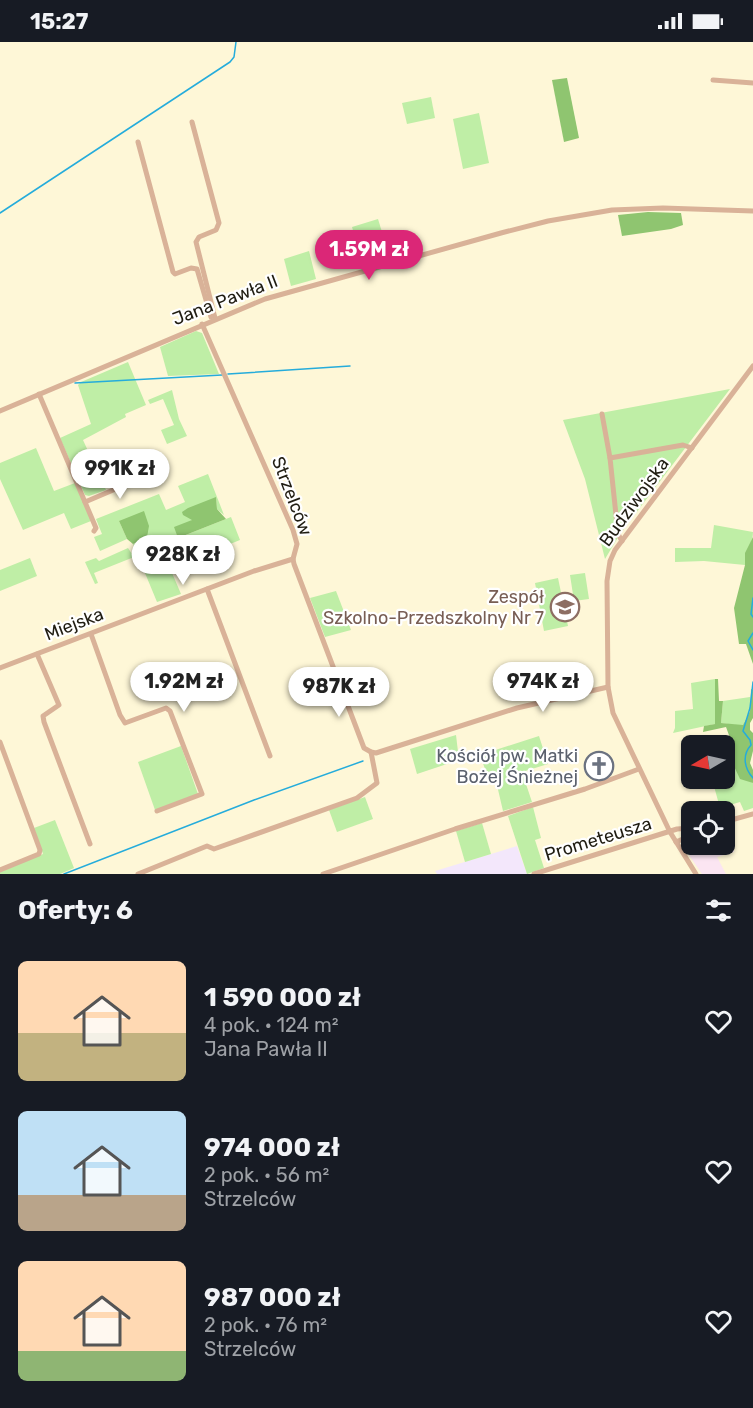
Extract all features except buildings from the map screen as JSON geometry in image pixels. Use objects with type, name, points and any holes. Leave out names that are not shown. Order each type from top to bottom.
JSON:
[{"type":"street","points":[[713,80],[753,82]]},
{"type":"street","points":[[192,122],[219,223],[216,230],[199,237],[196,242],[214,319]]},
{"type":"street","points":[[138,142],[173,272],[175,274],[197,268],[214,319]]},
{"type":"street","name":"Jana Pawła II","points":[[0,411],[202,324],[276,295],[548,221],[605,211],[646,208],[753,212]]},
{"type":"street","name":"Strzelców","points":[[202,324],[293,530],[297,544],[293,559],[362,744],[371,752]]},
{"type":"street","name":"Budziwojska","points":[[696,874],[670,832],[617,724],[608,687],[607,573],[612,556],[622,541],[753,366]]},
{"type":"street","points":[[39,394],[96,528],[94,531]]},
{"type":"street","points":[[602,414],[610,458],[618,534],[622,541]]},
{"type":"street","points":[[610,458],[683,445],[692,448]]},
{"type":"street","points":[[85,502],[146,476]]},
{"type":"street","name":"Miejska","points":[[0,668],[254,571],[293,559]]},
{"type":"street","points":[[207,589],[270,756]]},
{"type":"street","points":[[91,634],[125,723],[166,708],[170,711],[202,794],[158,811]]},
{"type":"street","points":[[37,654],[59,705],[43,716],[44,722],[90,844]]},
{"type":"street","points":[[138,874],[207,846],[214,849],[357,798],[377,783],[371,752],[380,752],[428,738],[525,706],[608,687]]},
{"type":"street","points":[[0,742],[40,850],[39,854],[0,870]]},
{"type":"street","points":[[323,874],[454,829],[586,789],[639,769]]},
{"type":"street","points":[[735,819],[753,814]]},
{"type":"street","name":"Prometeusza","points":[[534,874],[681,829]]},
{"type":"street","points":[[676,842],[681,840]]},
{"type":"shaded area","points":[[517,846],[527,874],[437,874],[435,871]]},
{"type":"shaded area","points":[[689,855],[724,855],[717,857],[726,874],[702,874]]},
{"type":"green space","points":[[567,78],[579,138],[564,142],[552,80]]},
{"type":"green space","points":[[431,97],[435,118],[407,124],[402,103]]},
{"type":"green space","points":[[479,113],[489,163],[463,169],[453,119]]},
{"type":"green space","points":[[648,212],[681,213],[683,225],[671,229],[622,236],[618,215]]},
{"type":"green space","points":[[378,219],[390,258],[363,265],[352,227]]},
{"type":"green space","points":[[309,251],[316,279],[291,286],[284,259]]},
{"type":"green space","points":[[196,331],[202,333],[219,374],[168,376],[160,347]]},
{"type":"green space","points":[[128,362],[146,405],[125,414],[126,417],[83,440],[106,490],[89,496],[85,495],[60,438],[91,424],[78,385]]},
{"type":"green space","points":[[730,389],[620,534],[605,559],[585,479],[563,420]]},
{"type":"green space","points":[[172,390],[179,419],[187,436],[167,444],[161,430],[174,425],[163,399],[150,404],[148,400]]},
{"type":"green space","points":[[36,448],[54,491],[75,483],[91,521],[71,529],[64,513],[23,530],[0,479],[0,463]]},
{"type":"green space","points":[[208,474],[224,515],[217,509],[216,498],[192,520],[178,538],[231,517],[240,540],[188,561],[179,540],[161,547],[181,594],[157,602],[133,544],[147,537],[119,521],[127,539],[100,551],[94,537],[102,534],[96,519],[159,494],[166,510],[185,502],[178,486]]},
{"type":"green space","points":[[216,497],[217,509],[226,519],[178,538],[174,527],[192,520],[182,512]]},
{"type":"green space","points":[[144,511],[149,526],[147,537],[133,544],[127,539],[119,521]]},
{"type":"green space","points":[[714,525],[753,532],[745,565],[704,561],[675,562],[675,548],[711,548]]},
{"type":"green space","points":[[753,537],[753,664],[746,644],[739,644],[734,608],[745,565],[745,553]]},
{"type":"green space","points":[[128,548],[134,557],[94,573],[98,583],[95,584],[85,562],[96,558],[99,561]]},
{"type":"green space","points":[[30,558],[37,576],[0,591],[0,570]]},
{"type":"green space","points":[[585,573],[589,599],[574,601],[570,575]]},
{"type":"green space","points":[[558,578],[568,626],[544,631],[535,583]]},
{"type":"green space","points":[[336,591],[351,630],[325,637],[310,598]]},
{"type":"green space","points":[[715,679],[715,724],[673,733],[675,711],[693,709],[691,683]]},
{"type":"green space","points":[[715,679],[718,679],[719,701],[723,701],[721,723],[743,725],[750,711],[751,689],[753,690],[753,718],[750,730],[753,733],[753,751],[750,763],[753,770],[753,783],[740,779],[735,768],[735,735],[729,735],[726,727],[703,732],[704,726],[715,724]]},
{"type":"green space","points":[[750,697],[750,709],[743,726],[721,723],[723,701]]},
{"type":"green space","points":[[456,735],[459,760],[417,774],[410,749]]},
{"type":"green space","points":[[539,736],[548,764],[522,772],[532,802],[503,811],[496,781],[490,783],[480,755]]},
{"type":"green space","points":[[181,746],[198,794],[155,810],[138,762]]},
{"type":"green space","points":[[735,766],[743,777],[753,783],[753,808],[744,811],[740,802],[718,801],[715,789],[735,789]]},
{"type":"green space","points":[[365,797],[373,819],[337,832],[329,810]]},
{"type":"green space","points":[[533,807],[541,838],[535,840],[544,868],[527,874],[508,816]]},
{"type":"green space","points":[[55,820],[74,868],[60,874],[0,874],[0,872],[43,854],[34,828]]},
{"type":"green space","points":[[482,823],[491,854],[465,862],[456,831]]},
{"type":"waterway","points":[[0,213],[230,62],[234,57],[236,42]]},
{"type":"waterway","points":[[228,374],[350,366]]},
{"type":"waterway","points":[[75,383],[222,375]]},
{"type":"waterway","points":[[753,598],[751,614],[753,617]]},
{"type":"waterway","points":[[753,633],[748,641],[753,650]]},
{"type":"waterway","points":[[753,682],[750,708],[743,731],[750,740],[751,745],[746,753],[745,762],[753,778]]},
{"type":"waterway","points":[[64,874],[254,800],[363,761]]},
{"type":"place","name":"Zespół Szkolno-Przedszkolny Nr 7","points":[[565,607]]},
{"type":"place","name":"Kościół pw. Matki Bożej Śnieżnej","points":[[599,766]]}]
